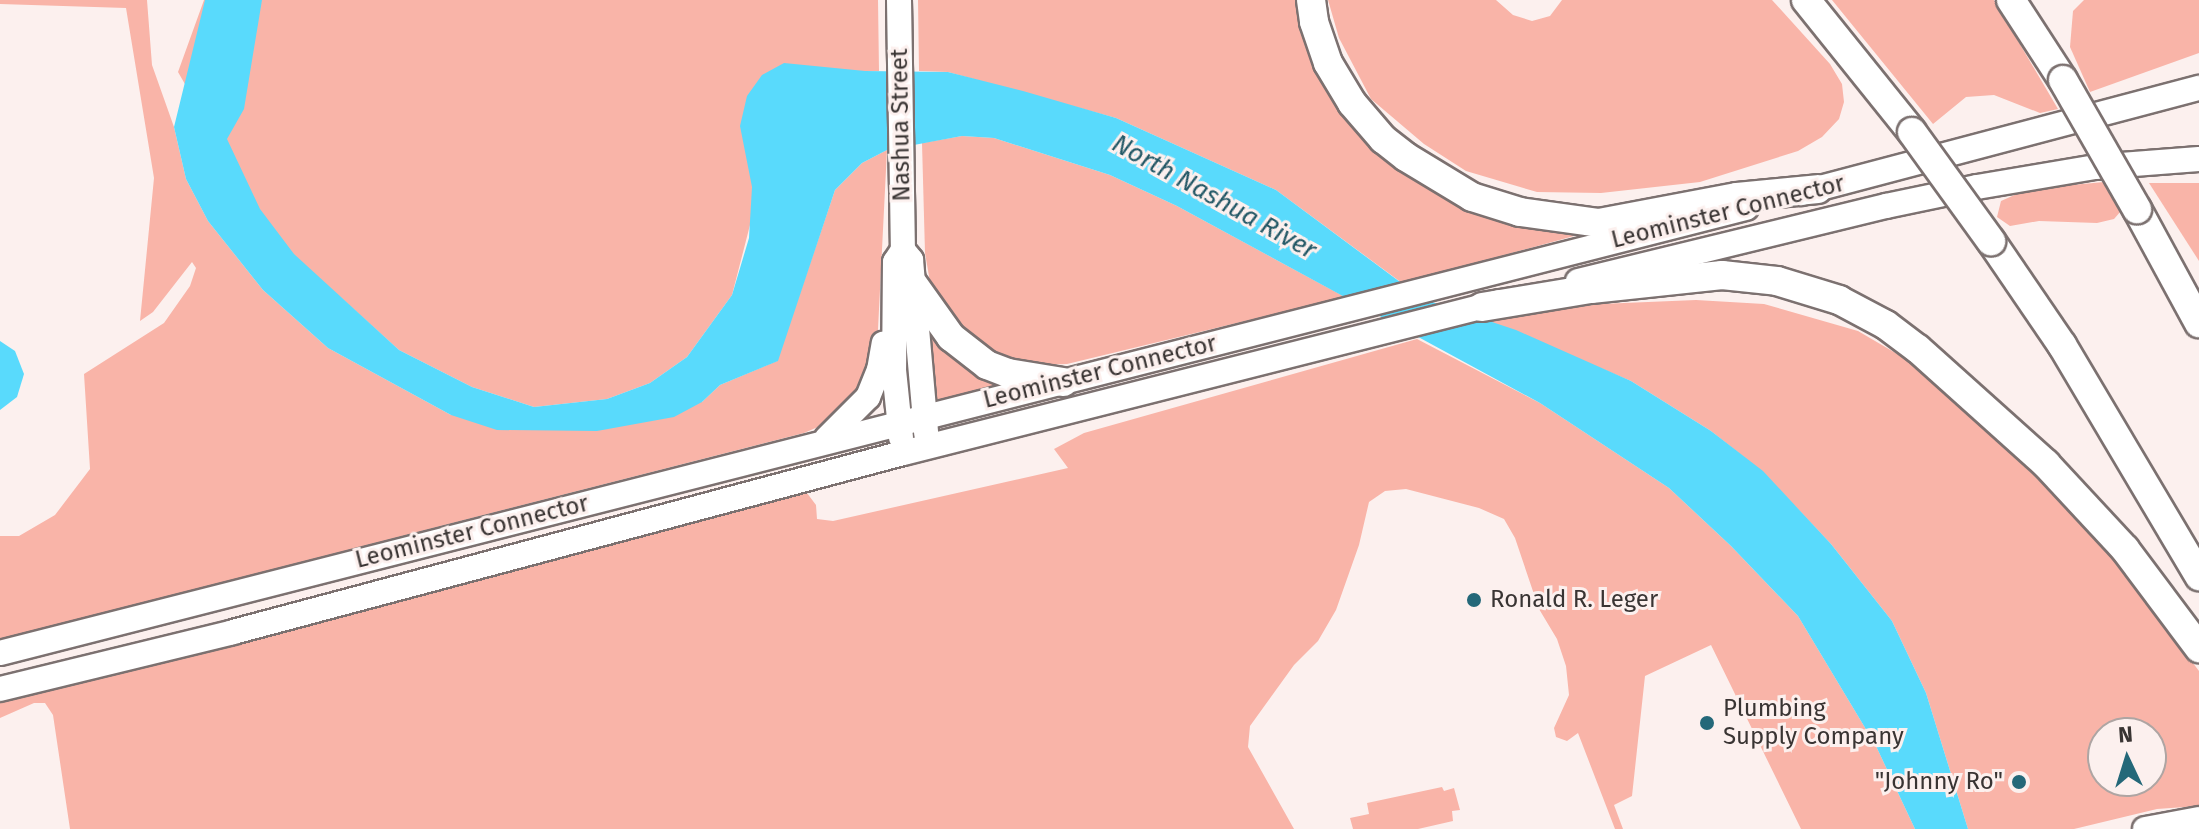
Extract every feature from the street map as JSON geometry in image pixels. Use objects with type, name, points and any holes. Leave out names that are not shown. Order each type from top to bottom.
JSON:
[{"type":"highway","points":[[1311,0],[1314,22],[1328,63],[1352,103],[1383,139],[1406,157],[1472,197],[1520,212],[1599,223],[1737,197],[1818,189]]},
{"type":"highway","points":[[1785,0],[1890,106]]},
{"type":"highway","points":[[1806,0],[1912,132],[2062,345],[2199,576]]},
{"type":"highway","points":[[2011,0],[2063,80],[2199,323]]},
{"type":"highway","points":[[2159,250],[2199,304]]},
{"type":"highway","points":[[1482,307],[1564,289],[1737,275],[1805,287],[1864,311],[1964,388],[2083,500],[2143,571],[2199,648]]},
{"type":"highway","points":[[914,285],[951,337],[987,365],[1008,373],[1063,382]]},
{"type":"main road","name":"Nashua Street","points":[[899,0],[902,196],[894,370],[903,453]]},
{"type":"main road","name":"Leominster Connector","points":[[0,653],[1818,189],[2199,88]]},
{"type":"main road","name":"Leominster Connector","points":[[1564,289],[1886,206],[1977,187],[2095,167],[2199,159]]},
{"type":"main road","name":"Nashua Street","points":[[899,256],[911,260],[929,447]]},
{"type":"main road","points":[[822,442],[860,408],[875,384],[883,355],[887,286],[899,256]]},
{"type":"main road","name":"Leominster Connector","points":[[0,689],[233,632],[903,453],[1482,307]]},
{"type":"main road","points":[[2145,829],[2199,819]]},
{"type":"shaded area","points":[[0,0],[147,0],[152,65],[174,127],[186,179],[208,221],[263,290],[328,348],[451,415],[702,402],[720,385],[777,361],[835,190],[862,163],[887,150],[877,349],[863,388],[827,423],[804,433],[0,639],[0,536],[19,536],[55,515],[90,469],[84,374],[164,323],[190,286],[196,268],[192,262],[153,312],[140,321],[154,178],[126,8],[0,4]]},
{"type":"shaded area","points":[[204,0],[878,0],[879,71],[865,71],[750,225],[732,295],[687,357],[650,383],[607,399],[534,407],[472,387],[399,350],[337,294],[292,270],[178,72]]},
{"type":"shaded area","points":[[918,0],[1303,0],[1367,133],[1572,230],[1574,236],[1402,283],[1276,190],[1116,118],[948,72],[919,71]]},
{"type":"shaded area","points":[[1328,0],[1496,0],[1513,15],[1532,21],[1550,16],[1562,0],[1772,0],[1830,64],[1842,84],[1844,102],[1839,119],[1822,137],[1798,151],[1700,182],[1601,193],[1537,192],[1466,171],[1424,144],[1371,99],[1339,38]]},
{"type":"shaded area","points":[[1832,0],[1994,0],[2058,109],[2040,113],[1994,95],[1966,97],[1933,124]]},
{"type":"shaded area","points":[[2084,0],[2199,0],[2199,53],[2090,92],[2070,47],[2073,11]]},
{"type":"shaded area","points":[[962,136],[994,138],[1110,175],[1177,206],[1345,297],[1067,364],[1035,365],[1001,357],[972,343],[947,316],[930,282],[925,253],[922,143]]},
{"type":"shaded area","points":[[2104,182],[2121,211],[2114,219],[2097,223],[2039,221],[2010,226],[1997,217],[2001,201],[2028,189]]},
{"type":"shaded area","points":[[2149,183],[2199,183],[2199,261]]},
{"type":"shaded area","points":[[1696,300],[1764,304],[1858,331],[1928,372],[2100,540],[2199,671],[2199,806],[2157,809],[2074,829],[1968,829],[1926,693],[1892,621],[1831,544],[1763,472],[1711,431],[1631,381],[1486,320],[1600,304]]},
{"type":"shaded area","points":[[928,319],[1003,384],[938,400],[933,396]]},
{"type":"shaded area","points":[[1417,339],[1540,403],[1669,488],[1731,546],[1798,616],[1876,746],[1915,829],[1801,829],[1711,645],[1645,676],[1632,796],[1614,805],[1623,829],[1615,829],[1578,733],[1567,741],[1556,737],[1554,728],[1569,695],[1566,666],[1557,639],[1539,609],[1515,538],[1504,519],[1479,508],[1406,489],[1385,491],[1369,502],[1359,545],[1336,610],[1318,641],[1294,665],[1250,726],[1248,747],[1294,829],[70,829],[53,715],[45,703],[34,703],[0,718],[0,696],[761,501],[807,493],[816,505],[817,519],[833,521],[1068,468],[1054,449],[1084,433]]},
{"type":"shaded area","points":[[1442,787],[1444,791],[1454,788],[1460,810],[1452,811],[1453,821],[1418,829],[1353,829],[1350,818],[1369,814],[1367,803]]},
{"type":"water","name":"North Nashua River","points":[[205,0],[262,0],[244,109],[227,139],[260,209],[294,254],[399,350],[472,387],[534,407],[607,399],[650,383],[687,357],[732,295],[749,238],[752,187],[740,126],[747,96],[762,75],[784,63],[865,71],[948,72],[1023,91],[1116,118],[1276,190],[1423,299],[1516,330],[1631,381],[1711,431],[1763,471],[1831,544],[1892,621],[1926,693],[1968,829],[1915,829],[1876,746],[1798,616],[1731,546],[1669,488],[1540,403],[1177,206],[1110,175],[994,138],[962,136],[887,150],[862,163],[835,190],[778,361],[720,385],[702,402],[674,417],[597,431],[497,430],[451,415],[328,348],[263,290],[208,221],[186,179],[174,127]]},
{"type":"water","points":[[0,341],[15,351],[24,374],[17,397],[0,410]]},
{"type":"place","name":"Ronald R. Leger","points":[[1474,600]]},
{"type":"place","name":"Plumbing Supply Company","points":[[1707,723]]},
{"type":"place","name":"\"Johnny Ro\"","points":[[2019,782]]}]
